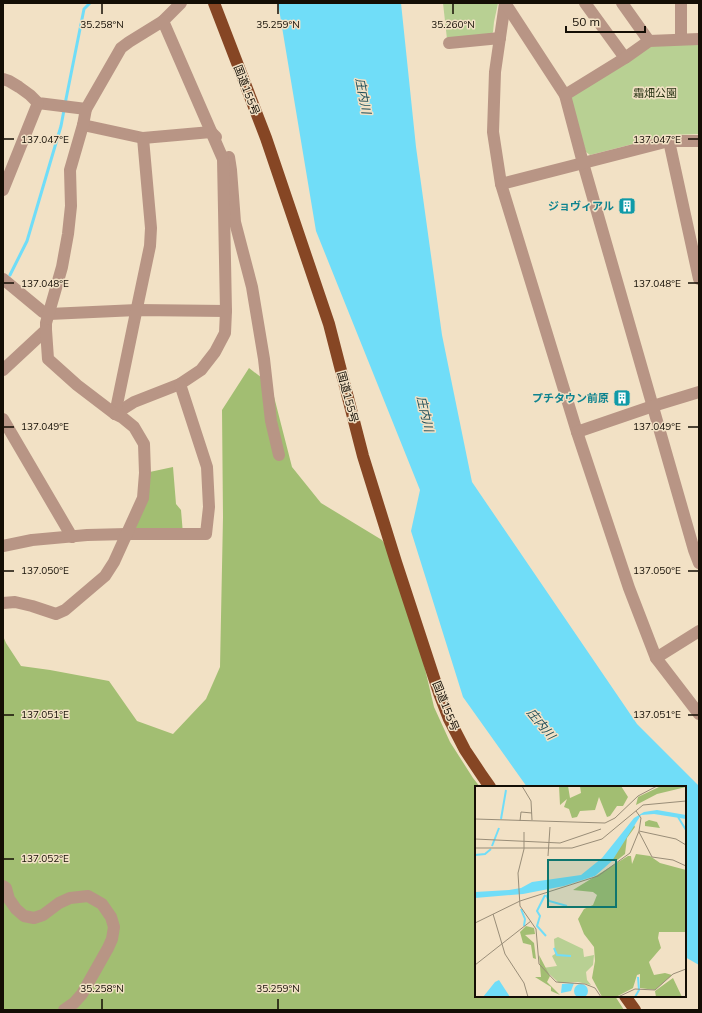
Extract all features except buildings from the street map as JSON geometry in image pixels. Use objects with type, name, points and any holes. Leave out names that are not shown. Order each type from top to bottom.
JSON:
[{"type":"highway","name":"国道155号","points":[[214,3],[266,138],[329,324],[363,456],[439,692],[449,719],[465,750],[489,786]]},
{"type":"highway","points":[[626,997],[635,1010]]},
{"type":"street","points":[[3,603],[15,602],[56,614],[65,610],[105,576],[128,534],[143,498],[145,473],[144,444],[134,427],[78,385],[48,359],[46,323],[62,268],[68,234],[71,206],[70,170],[83,125],[81,109],[121,48],[163,21],[180,3]]},
{"type":"street","points":[[505,3],[495,72],[492,132],[501,184],[577,432],[629,588],[656,658],[699,714]]},
{"type":"street","points":[[505,3],[565,95],[583,163],[699,563]]},
{"type":"street","points":[[585,3],[625,58]]},
{"type":"street","points":[[622,3],[649,41]]},
{"type":"street","points":[[680,3],[682,39]]},
{"type":"street","points":[[115,414],[134,402],[180,384],[201,370],[215,352],[225,333],[226,311],[222,159],[163,21]]},
{"type":"street","points":[[449,43],[500,38]]},
{"type":"street","points":[[565,95],[625,58],[649,41],[699,39]]},
{"type":"street","points":[[3,79],[19,87],[38,103],[81,109]]},
{"type":"street","points":[[3,190],[38,103]]},
{"type":"street","points":[[83,125],[143,138],[211,132],[220,140],[229,158],[235,222],[252,287],[264,359],[271,421],[279,455]]},
{"type":"street","points":[[115,414],[150,246],[151,228],[143,138]]},
{"type":"street","points":[[501,184],[669,141],[699,141]]},
{"type":"street","points":[[669,141],[699,279]]},
{"type":"street","points":[[3,279],[43,312],[49,314],[137,310],[226,311]]},
{"type":"street","points":[[3,370],[46,330]]},
{"type":"street","points":[[3,546],[32,540],[87,535],[206,534],[209,507],[207,467],[180,384]]},
{"type":"street","points":[[577,432],[699,392]]},
{"type":"street","points":[[3,418],[72,537]]},
{"type":"street","points":[[656,658],[699,631]]},
{"type":"street","points":[[3,886],[6,888],[9,899],[16,909],[24,916],[34,918],[43,915],[70,898],[88,896],[102,904],[111,917],[114,927],[112,939],[108,948],[82,994],[74,1003],[64,1010]]},
{"type":"green space","points":[[443,3],[498,3],[493,32],[490,36],[447,39]]},
{"type":"green space","name":"霜畑公園","points":[[699,44],[699,134],[668,135],[590,155],[586,152],[570,102],[572,96],[650,45]]},
{"type":"green space","points":[[249,368],[271,385],[292,467],[321,503],[382,540],[401,567],[434,707],[450,742],[479,786],[475,786],[475,997],[616,997],[624,1010],[3,1010],[3,636],[21,666],[109,681],[137,721],[173,734],[206,699],[220,667],[223,517],[222,410]]},
{"type":"green space","points":[[173,467],[176,504],[181,510],[183,534],[127,534],[145,473]]},
{"type":"water","name":"庄内川","points":[[278,3],[401,3],[416,147],[442,335],[472,482],[637,724],[699,786],[699,965],[686,958],[686,786],[526,786],[463,697],[411,531],[420,490],[316,231]]},
{"type":"waterway","points":[[65,104],[84,9],[90,3]]},
{"type":"waterway","points":[[10,275],[27,241],[61,126],[64,110]]},
{"type":"place","name":"ジョヴィアル","points":[[627,206]]},
{"type":"place","name":"プチタウン前原","points":[[622,398]]}]
